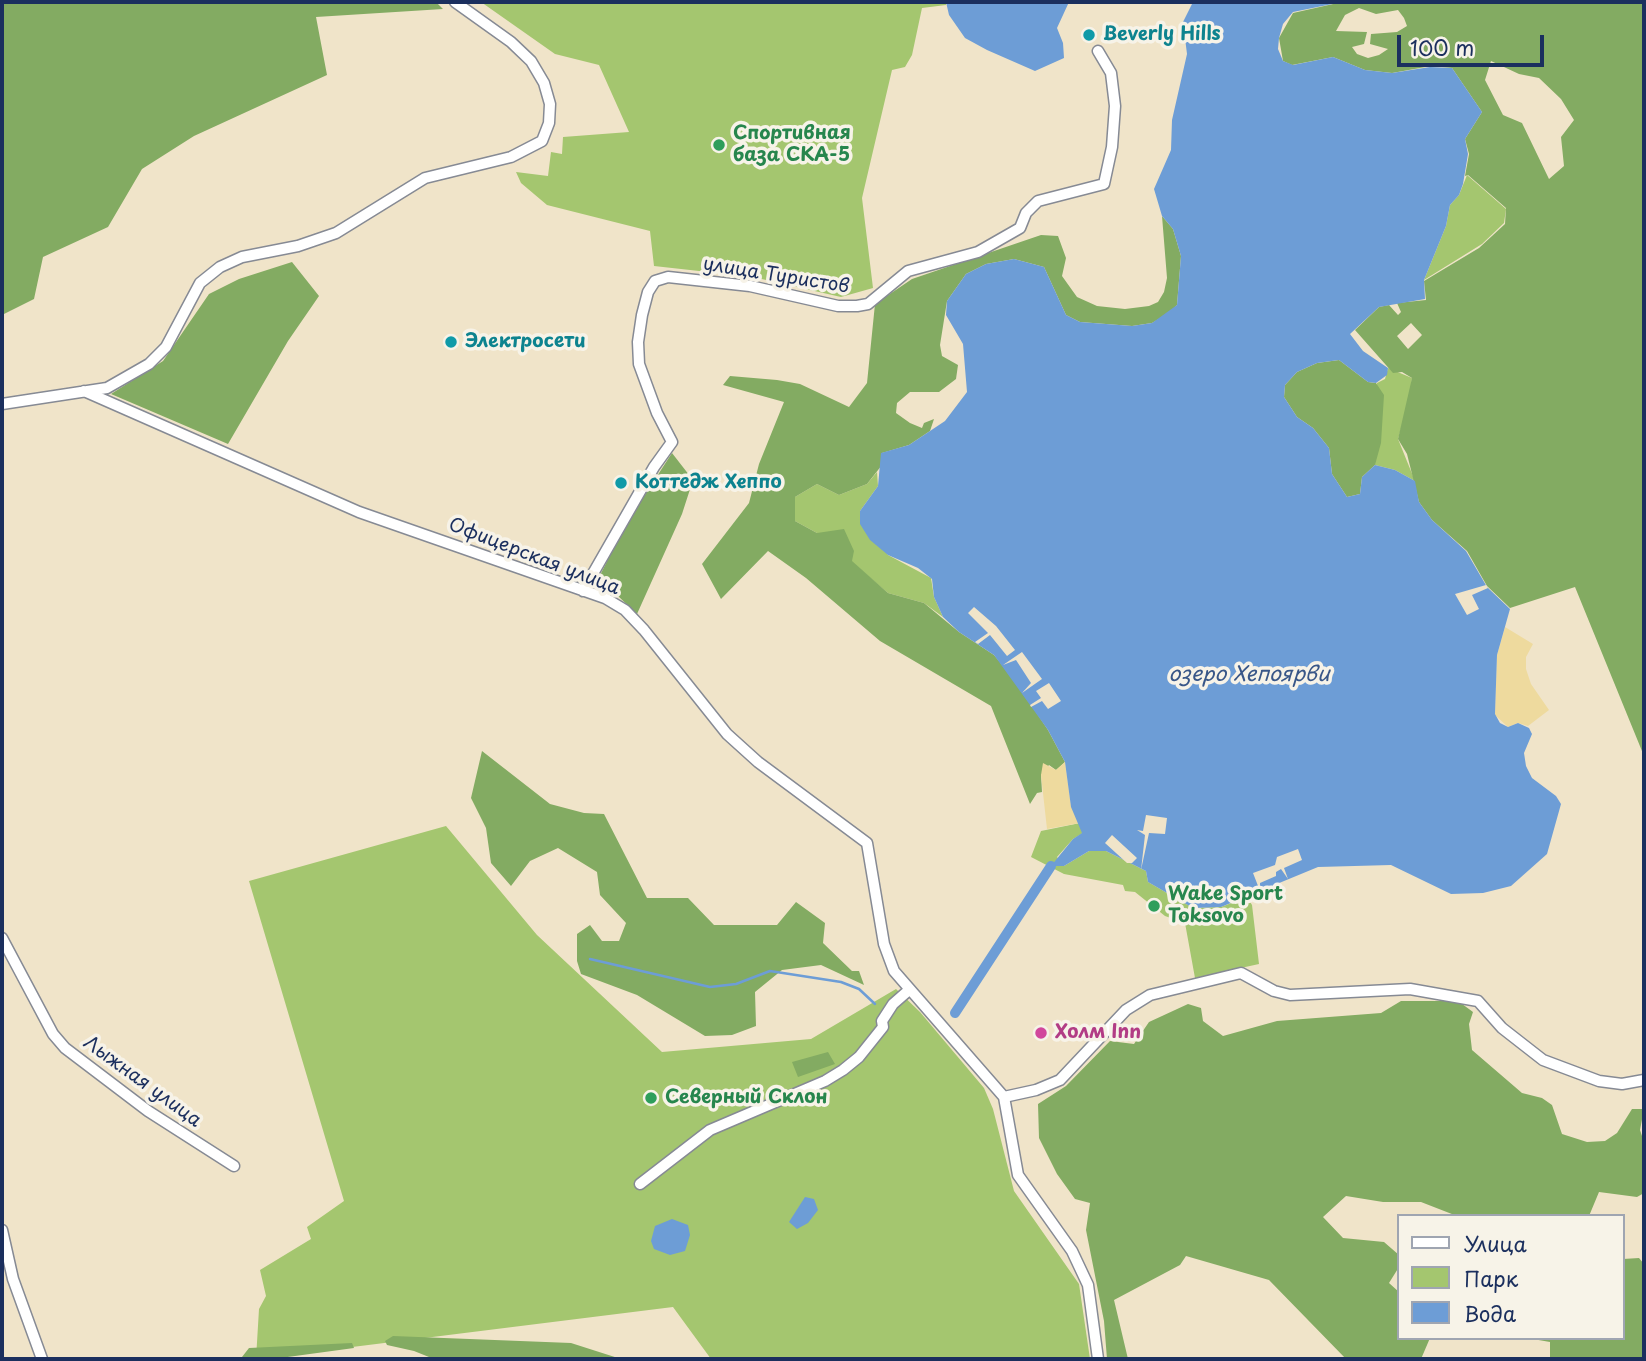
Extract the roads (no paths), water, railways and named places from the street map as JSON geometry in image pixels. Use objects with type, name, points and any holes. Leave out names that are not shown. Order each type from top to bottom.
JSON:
[{"type":"street","points":[[2,404],[107,388],[149,364],[166,347],[200,284],[220,267],[242,257],[298,246],[336,233],[425,178],[511,156],[542,141],[549,123],[550,104],[544,83],[531,61],[511,42],[455,2]]},
{"type":"street","name":"улица Туристов","points":[[583,591],[648,477],[672,442],[648,393],[639,364],[638,342],[648,292],[655,281],[668,277],[750,286],[838,306],[857,306],[868,304],[908,271],[978,252],[1002,240],[1020,228],[1026,213],[1038,201],[1104,184],[1112,148],[1115,106],[1111,73],[1098,51]]},
{"type":"street","name":"Офицерская улица","points":[[84,391],[359,512],[606,598],[625,610],[727,734],[758,762],[867,843],[884,944],[894,971],[1004,1097]]},
{"type":"street","name":"Лыжная улица","points":[[2,938],[54,1034],[65,1048],[148,1111],[234,1166]]},
{"type":"street","points":[[1098,1359],[1088,1285],[1072,1251],[1018,1175],[1004,1097],[1036,1090],[1060,1080],[1126,1010],[1150,995],[1241,973],[1274,991],[1290,995],[1410,989],[1478,1001],[1502,1028],[1544,1060],[1561,1068],[1599,1081],[1622,1084],[1644,1080]]},
{"type":"street","points":[[640,1184],[710,1130],[825,1081],[843,1070],[859,1057],[883,1027],[882,1021],[893,1004],[912,993]]},
{"type":"street","points":[[2,1230],[13,1279],[42,1359]]},
{"type":"water","points":[[946,2],[1069,2],[1057,28],[1063,43],[1064,58],[1035,71],[987,50],[965,38],[949,15]]},
{"type":"water","name":"озеро Хепоярви","points":[[1193,2],[1342,2],[1293,12],[1283,24],[1279,38],[1278,49],[1283,61],[1293,65],[1333,57],[1365,70],[1392,73],[1430,67],[1452,68],[1482,112],[1465,139],[1468,154],[1463,184],[1459,195],[1450,205],[1446,226],[1424,280],[1425,299],[1379,307],[1350,334],[1363,351],[1388,368],[1387,375],[1376,383],[1368,382],[1339,360],[1317,363],[1297,372],[1285,385],[1284,397],[1297,417],[1313,428],[1329,448],[1332,474],[1347,497],[1360,494],[1362,477],[1375,465],[1395,470],[1415,481],[1419,502],[1432,520],[1466,551],[1487,587],[1510,609],[1497,655],[1495,714],[1500,723],[1508,727],[1518,723],[1529,728],[1532,734],[1524,753],[1526,766],[1532,778],[1556,796],[1561,804],[1547,854],[1511,886],[1483,893],[1451,894],[1391,865],[1318,867],[1221,907],[1193,908],[1148,882],[1146,871],[1106,851],[1089,851],[1064,866],[1051,866],[1073,839],[1082,833],[1071,807],[1065,762],[1048,730],[994,655],[959,632],[943,617],[934,597],[932,579],[918,568],[888,555],[870,540],[860,524],[860,511],[878,486],[881,453],[909,445],[945,421],[967,392],[963,344],[946,315],[947,301],[966,274],[986,264],[1014,259],[1044,267],[1066,315],[1080,322],[1132,326],[1152,323],[1177,305],[1181,256],[1173,229],[1162,216],[1154,189],[1171,150],[1172,120],[1187,54],[1183,22]]},
{"type":"water","points":[[805,1197],[814,1199],[818,1210],[808,1223],[797,1229],[789,1222]]},
{"type":"water","points":[[672,1219],[688,1225],[690,1235],[685,1251],[670,1255],[654,1249],[651,1241],[655,1226]]},
{"type":"waterway","points":[[955,1013],[1051,866]]},
{"type":"waterway","points":[[590,959],[710,987],[736,984],[770,971],[841,982],[859,989],[875,1004]]},
{"type":"place","name":"Beverly Hills","points":[[1089,35]]},
{"type":"place","name":"Спортивная база СКА-5","points":[[719,145]]},
{"type":"place","name":"Электросети","points":[[451,342]]},
{"type":"place","name":"Коттедж Хеппо","points":[[621,483]]},
{"type":"place","name":"Wake Sport Toksovo","points":[[1154,906]]},
{"type":"place","name":"Холм Inn","points":[[1041,1033]]},
{"type":"place","name":"Северный Склон","points":[[651,1098]]}]
